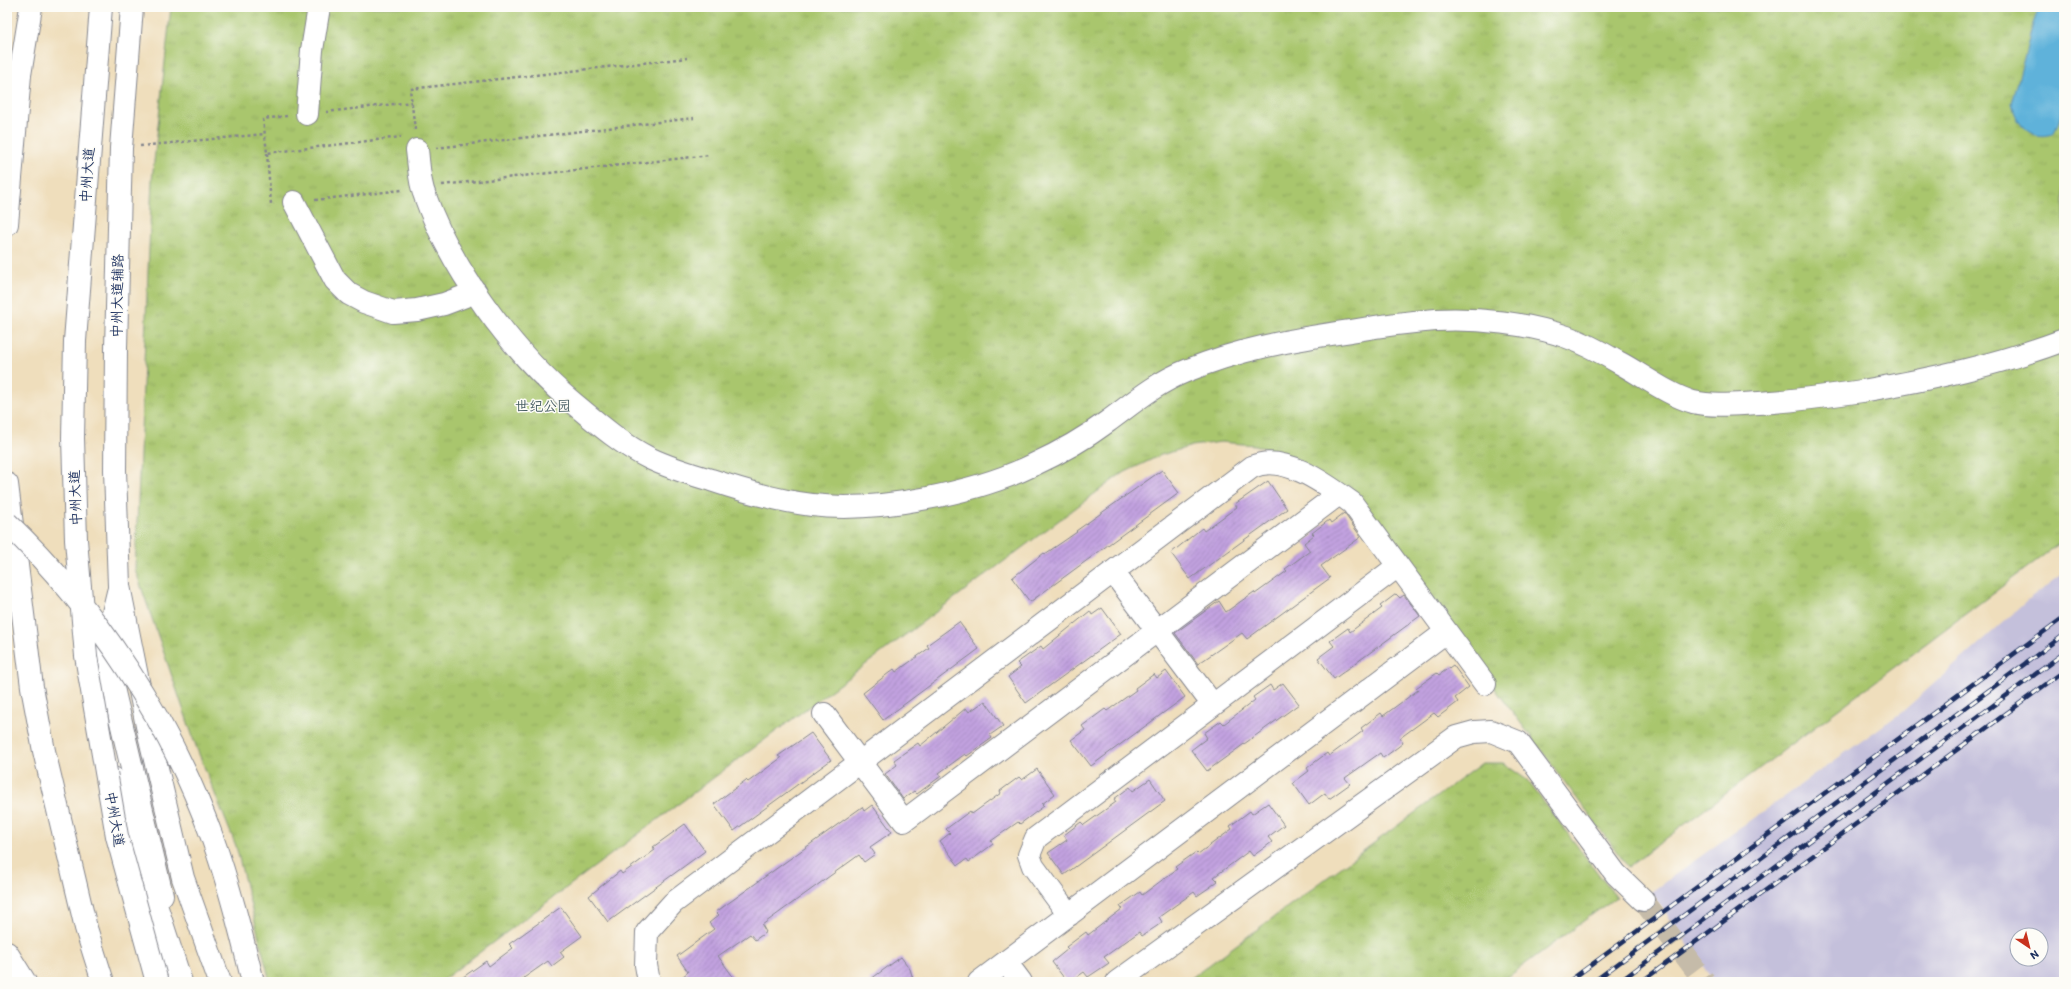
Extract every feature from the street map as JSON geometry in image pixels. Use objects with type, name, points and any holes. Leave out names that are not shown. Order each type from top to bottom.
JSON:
[{"type":"main road","points":[[7,224],[20,75],[31,7]]},
{"type":"main road","name":"中州大道","points":[[101,7],[76,325],[73,438],[76,540],[86,656],[105,758],[117,836],[157,982]]},
{"type":"main road","name":"中州大道辅路","points":[[119,586],[115,470],[121,148],[132,7]]},
{"type":"main road","points":[[307,114],[312,50],[319,7]]},
{"type":"main road","points":[[416,143],[422,188],[443,238],[476,292],[503,331],[541,374],[587,414],[648,457],[672,467],[743,490],[778,499],[827,507],[882,504],[935,496],[980,486],[1020,471],[1066,448],[1107,422],[1150,389],[1188,370],[1227,356],[1267,346],[1396,324],[1438,320],[1463,320],[1508,324],[1551,332],[1584,344],[1687,400],[1720,404],[1773,402],[1825,397],[1901,384],[1995,364],[2064,340]]},
{"type":"main road","points":[[294,202],[335,280],[349,294],[364,302],[393,312],[417,310],[444,304],[476,292]]},
{"type":"main road","points":[[649,982],[646,965],[647,932],[673,903],[1246,472],[1261,463],[1273,463],[1292,467],[1325,484],[1352,503],[1485,684]]},
{"type":"main road","points":[[7,484],[32,687],[41,737],[86,928],[103,982]]},
{"type":"main road","points":[[824,714],[904,820],[1339,494]]},
{"type":"main road","points":[[7,523],[43,559],[92,618],[135,682],[171,745],[191,785],[212,837],[232,902],[253,982]]},
{"type":"main road","points":[[1069,915],[1033,866],[1029,855],[1036,838],[1398,566]]},
{"type":"main road","points":[[1113,572],[1213,705]]},
{"type":"main road","points":[[119,586],[104,650],[182,982]]},
{"type":"main road","points":[[119,586],[147,726],[183,878],[220,982]]},
{"type":"main road","points":[[979,982],[1446,632]]},
{"type":"main road","points":[[1117,982],[1456,737],[1474,732],[1491,731],[1518,742],[1616,874],[1643,900]]},
{"type":"main road","points":[[105,758],[131,828],[182,982]]},
{"type":"main road","points":[[7,953],[25,982]]},
{"type":"main road","points":[[1006,962],[1021,982]]},
{"type":"path","points":[[416,143],[410,89],[687,58]]},
{"type":"path","points":[[412,102],[263,119],[271,204],[710,155]]},
{"type":"path","points":[[267,153],[416,143],[694,118]]},
{"type":"path","points":[[121,148],[265,134]]},
{"type":"shaded area","points":[[2064,573],[2064,982],[1714,982],[1651,892],[1902,712],[2027,601]]},
{"type":"green space","name":"世纪公园","points":[[171,7],[2064,7],[2064,540],[1628,867],[1359,506],[1295,458],[1254,445],[1221,442],[1192,446],[1161,455],[1121,474],[440,982],[270,982],[236,846],[197,749],[135,569],[152,180]]},
{"type":"green space","points":[[1482,763],[1503,763],[1527,780],[1616,897],[1501,982],[1186,982]]},
{"type":"water","points":[[2039,7],[2064,7],[2065,73],[2062,107],[2059,122],[2053,134],[2045,136],[2031,133],[2026,130],[2017,119],[2012,104],[2033,24]]},
{"type":"building","points":[[1162,470],[1179,493],[1030,602],[1012,578],[1044,553],[1045,554],[1077,532],[1076,531]]},
{"type":"building","points":[[1268,481],[1287,509],[1190,579],[1171,553],[1202,528],[1204,531],[1237,507],[1235,504]]},
{"type":"building","points":[[1344,513],[1361,537],[1321,566],[1330,578],[1247,639],[1242,633],[1198,664],[1175,633],[1219,601],[1226,612],[1254,592],[1255,594],[1287,571],[1285,569],[1310,551],[1304,543],[1314,535],[1312,533],[1329,520],[1331,523]]},
{"type":"building","points":[[1396,594],[1400,598],[1404,595],[1420,616],[1334,679],[1318,658],[1334,646],[1330,641],[1348,628],[1350,632],[1382,608],[1380,606]]},
{"type":"building","points":[[1102,608],[1121,634],[1026,703],[1008,677],[1021,667],[1017,663],[1041,646],[1043,649],[1090,611],[1092,615]]},
{"type":"building","points":[[959,622],[979,649],[883,720],[863,693],[894,669],[896,672],[929,648],[927,645]]},
{"type":"building","points":[[1453,665],[1469,687],[1455,698],[1458,702],[1438,717],[1434,713],[1400,738],[1403,743],[1383,758],[1380,753],[1345,778],[1350,784],[1329,799],[1325,793],[1309,805],[1293,783],[1309,771],[1307,768],[1327,753],[1329,756],[1363,731],[1361,728],[1381,713],[1383,716],[1418,690],[1416,688],[1437,673],[1439,675]]},
{"type":"building","points":[[1166,671],[1185,697],[1091,766],[1071,740],[1085,730],[1082,726],[1105,709],[1107,711],[1136,690],[1135,688],[1154,674],[1157,678]]},
{"type":"building","points":[[1283,683],[1299,704],[1207,771],[1191,750],[1207,738],[1204,733],[1221,721],[1224,724],[1255,700],[1253,697],[1270,685],[1273,690]]},
{"type":"building","points":[[985,701],[1003,726],[990,735],[992,738],[967,756],[965,754],[939,773],[941,776],[917,794],[914,791],[903,799],[885,774],[897,765],[894,760],[918,743],[920,746],[966,708],[969,712]]},
{"type":"building","points":[[811,733],[831,760],[734,831],[714,804],[746,780],[748,782],[781,758],[778,756]]},
{"type":"building","points":[[1037,769],[1055,794],[1042,804],[1044,806],[1020,824],[1018,822],[991,841],[993,844],[969,862],[967,859],[958,865],[940,841],[950,833],[946,829],[970,811],[972,814],[1001,793],[1000,791],[1019,777],[1022,780]]},
{"type":"building","points":[[1150,779],[1165,801],[1064,875],[1048,853],[1067,840],[1064,835],[1081,822],[1084,825],[1116,802],[1114,799],[1130,787],[1133,791]]},
{"type":"building","points":[[1268,803],[1284,825],[1268,837],[1272,842],[1253,856],[1249,851],[1214,877],[1218,881],[1210,887],[1197,896],[1194,892],[1159,917],[1162,922],[1157,926],[1142,936],[1139,932],[1104,957],[1109,963],[1088,977],[1084,972],[1070,982],[1067,982],[1052,962],[1068,949],[1066,947],[1086,932],[1088,935],[1122,909],[1120,906],[1140,892],[1142,895],[1177,869],[1175,867],[1196,852],[1198,854],[1232,829],[1230,826],[1250,811],[1252,814]]},
{"type":"building","points":[[872,805],[892,832],[870,847],[875,854],[864,862],[859,855],[762,925],[766,932],[755,940],[750,934],[718,956],[737,982],[676,982],[688,972],[677,956],[714,929],[709,923],[719,915],[716,912],[862,807],[864,811]]},
{"type":"building","points":[[685,824],[705,851],[608,922],[589,896],[620,871],[622,874],[655,850],[653,847]]},
{"type":"building","points":[[561,907],[582,936],[560,952],[564,957],[552,966],[548,961],[518,982],[456,982],[486,961],[489,966],[513,948],[509,944]]},
{"type":"building","points":[[901,957],[910,969],[914,982],[867,982]]},
{"type":"tunnel","points":[[1643,900],[1705,982]]},
{"type":"railway","points":[[1568,982],[2064,617]]},
{"type":"railway","points":[[1593,982],[2064,635]]},
{"type":"railway","points":[[1619,982],[2064,653]]},
{"type":"railway","points":[[1641,982],[2064,671]]}]
